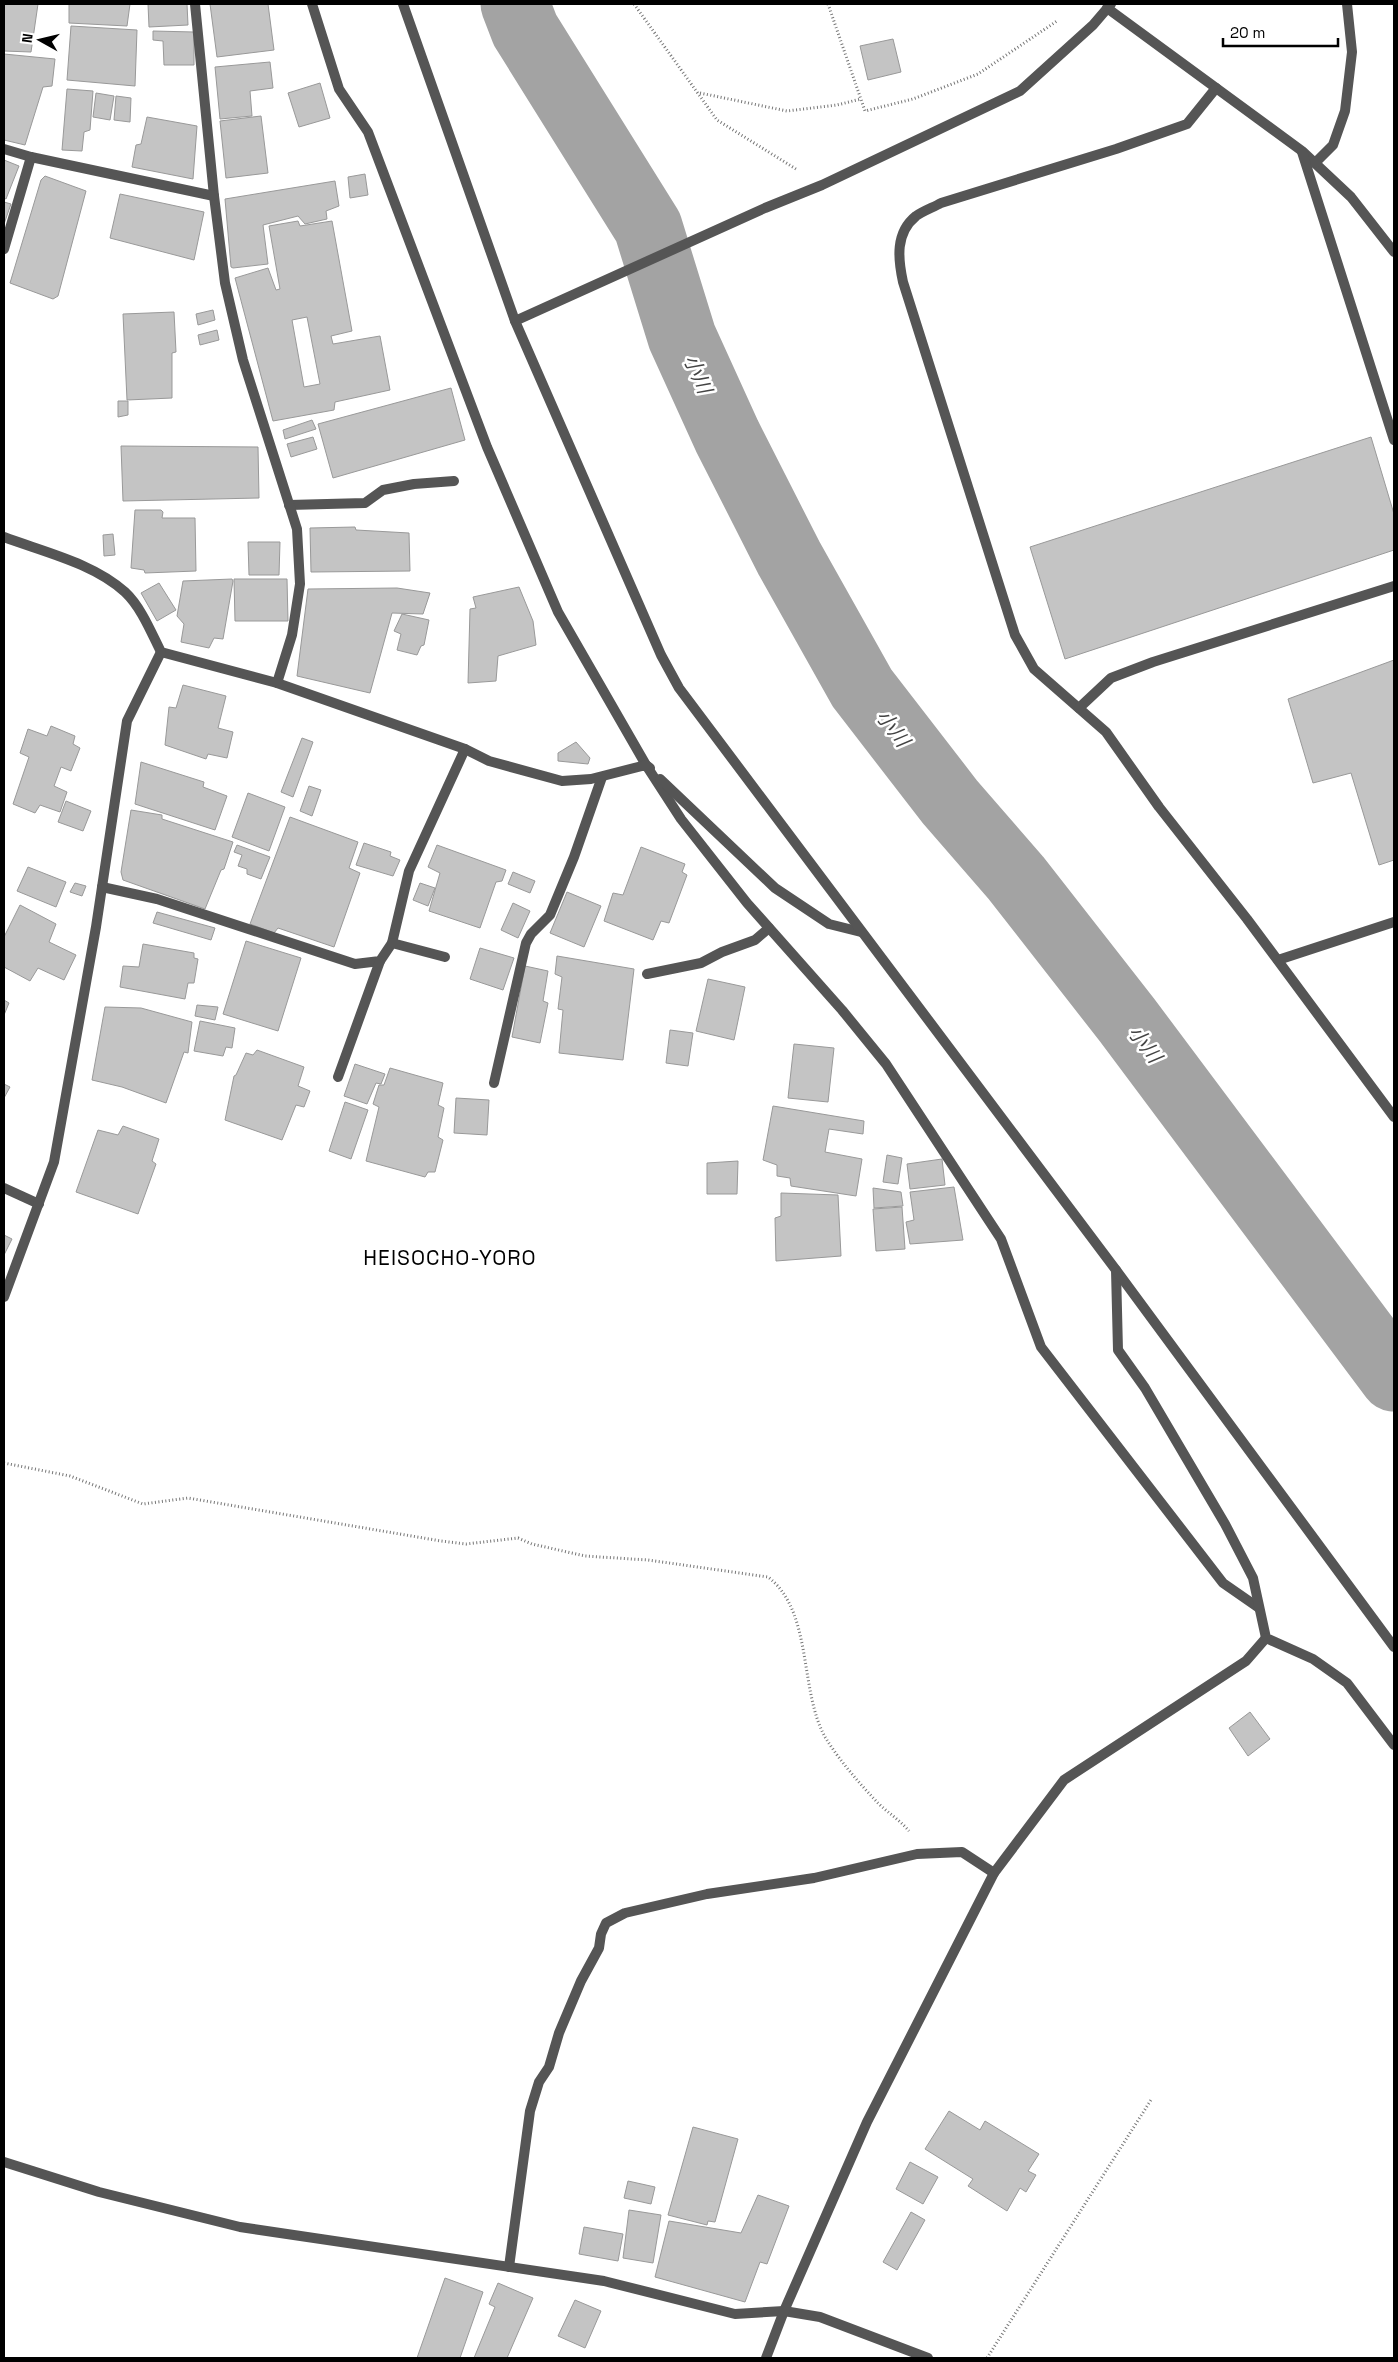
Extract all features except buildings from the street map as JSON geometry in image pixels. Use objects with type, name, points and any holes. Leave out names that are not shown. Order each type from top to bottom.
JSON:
[{"type":"street","points":[[195,4],[214,196],[225,283],[243,360],[297,528],[300,584],[292,635],[277,683]]},
{"type":"street","points":[[312,4],[339,89],[368,132],[487,447],[554,603],[646,765],[680,819],[769,928],[842,1010],[886,1064],[1001,1239],[1041,1347],[1223,1583],[1259,1608]]},
{"type":"street","points":[[403,4],[515,321],[661,655],[678,688],[1116,1270],[1394,1647]]},
{"type":"street","points":[[1315,163],[1333,145],[1345,110],[1352,52],[1347,4]]},
{"type":"street","points":[[515,321],[765,208],[822,185],[1020,91],[1093,26],[1109,6],[1302,151],[1351,197],[1394,252]]},
{"type":"street","points":[[1216,88],[1187,124],[1116,149],[942,204],[916,216],[903,233],[897,257],[903,282],[1015,635],[1034,668],[1106,732],[1159,807],[1278,960],[1394,1117]]},
{"type":"street","points":[[4,149],[31,157],[214,196]]},
{"type":"street","points":[[1302,151],[1394,440]]},
{"type":"street","points":[[4,249],[31,157]]},
{"type":"street","points":[[290,505],[365,503],[383,490],[414,484],[454,481]]},
{"type":"street","points":[[4,537],[101,573],[126,593],[141,614],[160,652],[277,683],[465,749],[489,761],[562,781],[602,776],[646,765]]},
{"type":"street","points":[[1079,708],[1111,678],[1153,662],[1394,586]]},
{"type":"street","points":[[4,1297],[54,1162],[102,887],[127,721],[160,652]]},
{"type":"street","points":[[338,1077],[380,961],[392,943],[409,871],[465,749]]},
{"type":"street","points":[[646,765],[775,888],[829,924],[861,932]]},
{"type":"street","points":[[494,1083],[526,943],[531,934],[550,915],[574,857],[602,776]]},
{"type":"street","points":[[102,887],[156,899],[355,964],[380,961]]},
{"type":"street","points":[[1278,960],[1394,922]]},
{"type":"street","points":[[647,974],[701,963],[722,952],[755,940],[769,928]]},
{"type":"street","points":[[392,943],[444,957]]},
{"type":"street","points":[[4,1188],[39,1204]]},
{"type":"street","points":[[1116,1270],[1118,1350],[1145,1388],[1225,1524],[1253,1578],[1266,1638]]},
{"type":"street","points":[[1266,1638],[1313,1659],[1347,1683],[1394,1744]]},
{"type":"street","points":[[766,2358],[784,2311],[867,2122],[994,1873],[1064,1780],[1246,1661],[1266,1638]]},
{"type":"street","points":[[508,2267],[530,2111],[539,2082],[549,2067],[562,2024],[581,1981],[599,1948],[601,1934],[606,1924],[625,1913],[707,1894],[814,1878],[917,1854],[962,1852],[994,1873]]},
{"type":"street","points":[[4,2162],[99,2192],[240,2227],[604,2281],[735,2314],[784,2311],[820,2317],[928,2358]]},
{"type":"path","points":[[634,4],[717,120],[822,185]]},
{"type":"path","points":[[828,4],[865,111],[913,98],[978,74],[1060,18]]},
{"type":"path","points":[[699,93],[787,111],[837,105],[861,99]]},
{"type":"path","points":[[4,1463],[70,1476],[143,1504],[188,1498],[441,1541],[466,1544],[518,1538],[532,1544],[585,1556],[648,1560],[768,1577],[778,1585],[790,1607],[799,1634],[816,1716],[825,1736],[878,1803],[907,1828],[929,1854]]},
{"type":"path","points":[[986,2358],[1150,2100]]},
{"type":"waterway","name":"小川","points":[[515,4],[525,30],[648,227],[682,337],[727,436],[789,558],[862,688],[950,802],[1016,878],[1127,1020],[1394,1377]]},
{"type":"district","name":"HEISOCHO-YORO","points":[[450,1257]]}]
